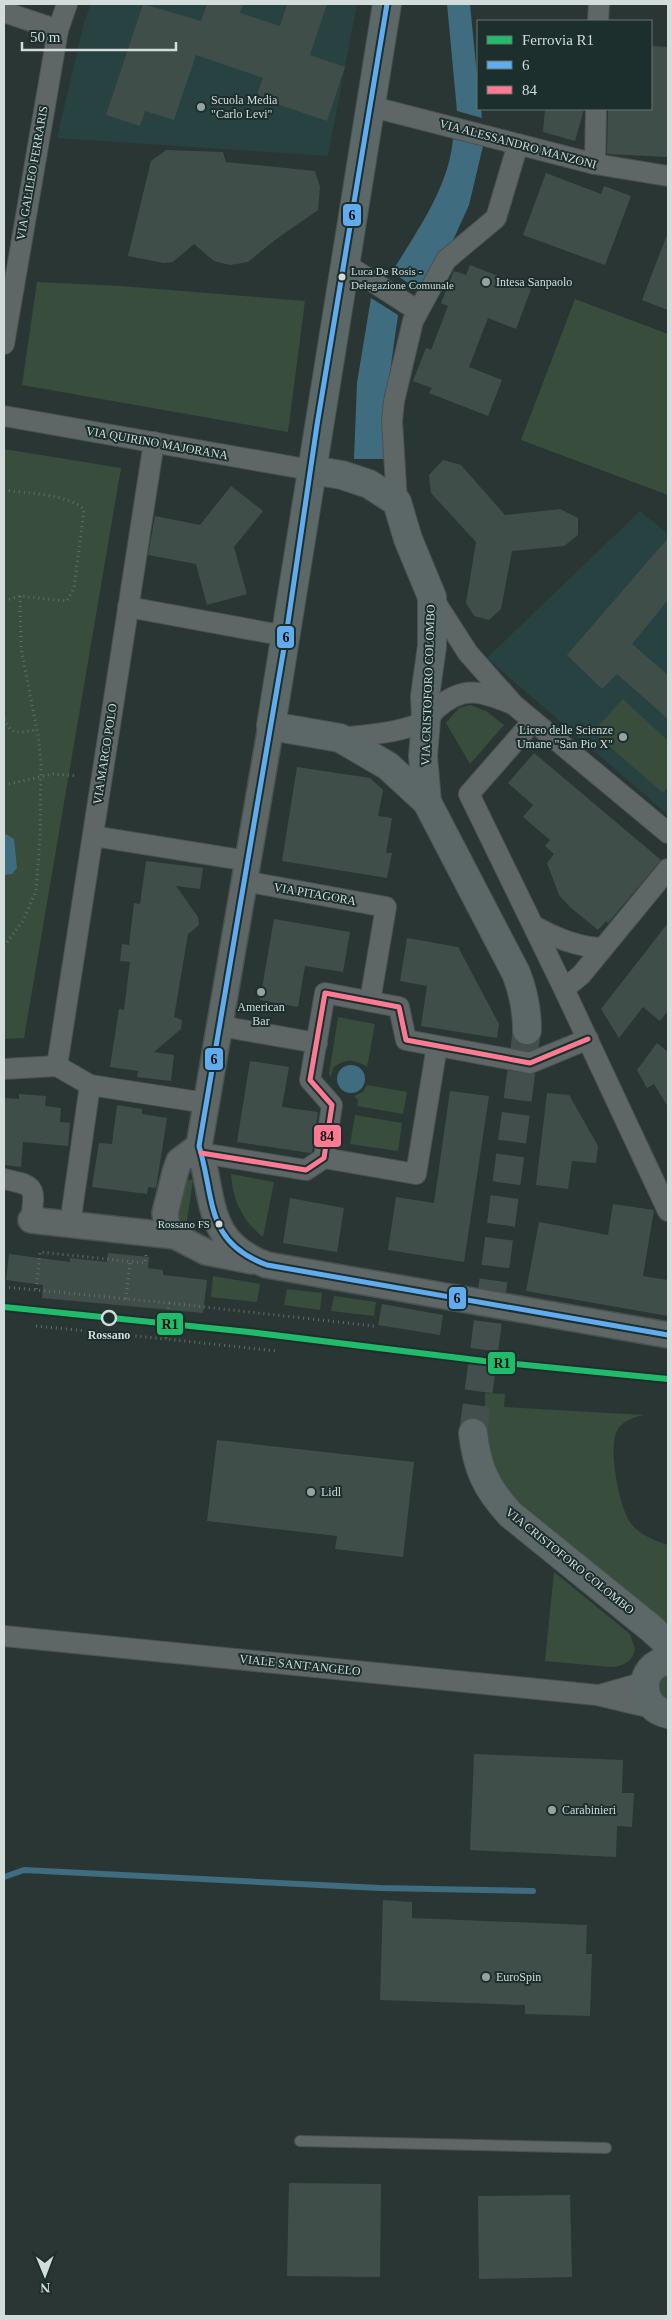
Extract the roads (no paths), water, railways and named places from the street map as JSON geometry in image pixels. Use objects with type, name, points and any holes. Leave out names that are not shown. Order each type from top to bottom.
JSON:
[{"type":"main road","points":[[386,4],[271,726],[340,738],[388,766],[427,802]]},
{"type":"main road","points":[[311,470],[369,484],[397,502]]},
{"type":"main road","name":"VIA CRISTOFORO COLOMBO","points":[[397,502],[408,539],[432,597],[432,646],[425,696],[426,720],[423,756],[427,802],[516,973],[527,1009],[527,1030]]},
{"type":"main road","name":"VIA CRISTOFORO COLOMBO","points":[[473,1433],[476,1455],[482,1476],[494,1497],[510,1514],[660,1636],[656,1640],[654,1672]]},
{"type":"main road","points":[[654,1672],[646,1698],[662,1712]]},
{"type":"street","name":"VIA GALILEO FERRARIS","points":[[4,344],[58,30],[67,4]]},
{"type":"street","points":[[598,20],[599,4]]},
{"type":"street","points":[[4,12],[58,30]]},
{"type":"street","name":"VIA ALESSANDRO MANZONI","points":[[369,106],[453,126],[595,164],[668,176]]},
{"type":"street","points":[[595,164],[596,110]]},
{"type":"street","points":[[397,502],[392,421],[394,401],[413,321],[446,260],[496,218],[518,144]]},
{"type":"street","points":[[344,263],[418,312]]},
{"type":"street","name":"VIA QUIRINO MAJORANA","points":[[4,416],[311,470]]},
{"type":"street","name":"VIA MARCO POLO","points":[[57,1066],[154,442]]},
{"type":"street","points":[[432,597],[468,653],[514,705],[668,833]]},
{"type":"street","points":[[128,607],[286,636]]},
{"type":"street","points":[[340,738],[388,733],[426,720],[436,709],[453,697],[466,692],[486,693],[514,705]]},
{"type":"street","points":[[533,721],[468,794],[564,988],[668,1211]]},
{"type":"street","points":[[258,1262],[239,1250],[221,1228],[210,1202],[200,1149],[206,1103],[271,726]]},
{"type":"street","name":"VIA PITAGORA","points":[[93,836],[246,871],[386,907],[370,1001]]},
{"type":"street","points":[[564,988],[581,975],[668,869]]},
{"type":"street","points":[[534,926],[566,942],[603,948]]},
{"type":"street","points":[[324,1158],[332,1105],[310,1080],[326,993],[399,1007],[406,1040],[530,1063],[588,1039]]},
{"type":"street","points":[[220,1026],[316,1043]]},
{"type":"street","points":[[129,1231],[158,1221],[166,1206],[179,1161],[200,1149],[306,1170],[324,1158],[416,1174],[437,1046]]},
{"type":"street","points":[[4,1069],[57,1066],[90,1085],[206,1103]]},
{"type":"street","points":[[70,1224],[90,1085]]},
{"type":"street","points":[[4,1179],[26,1184],[31,1188],[34,1197],[31,1220],[175,1236]]},
{"type":"street","points":[[166,1206],[166,1226],[175,1236],[206,1252],[267,1265],[668,1335]]},
{"type":"street","name":"VIALE SANT'ANGELO","points":[[4,1636],[597,1695],[662,1712]]},
{"type":"street","name":"VIALE SANT'ANGELO","points":[[597,1695],[654,1672]]},
{"type":"lane","points":[[300,2141],[606,2148]]},
{"type":"waterway","points":[[4,1877],[24,1870],[380,1888],[533,1891]]},
{"type":"tunnel","points":[[473,1433],[527,1030]]},
{"type":"rail line","name":"R1","points":[[4,1307],[249,1332],[484,1361],[668,1379]]},
{"type":"place","name":"Scuola Media \"Carlo Levi\"","points":[[201,107]]},
{"type":"place","name":"Luca De Rosis - Delegazione Comunale","points":[[342,277]]},
{"type":"place","name":"Intesa Sanpaolo","points":[[486,282]]},
{"type":"place","name":"Liceo delle Scienze Umane \"San Pio X\"","points":[[623,737]]},
{"type":"place","name":"American Bar","points":[[261,992]]},
{"type":"place","name":"Rossano FS","points":[[219,1224]]},
{"type":"place","name":"Rossano","points":[[109,1318]]},
{"type":"place","name":"Lidl","points":[[311,1492]]},
{"type":"place","name":"Carabinieri","points":[[552,1810]]},
{"type":"place","name":"EuroSpin","points":[[486,1977]]}]
